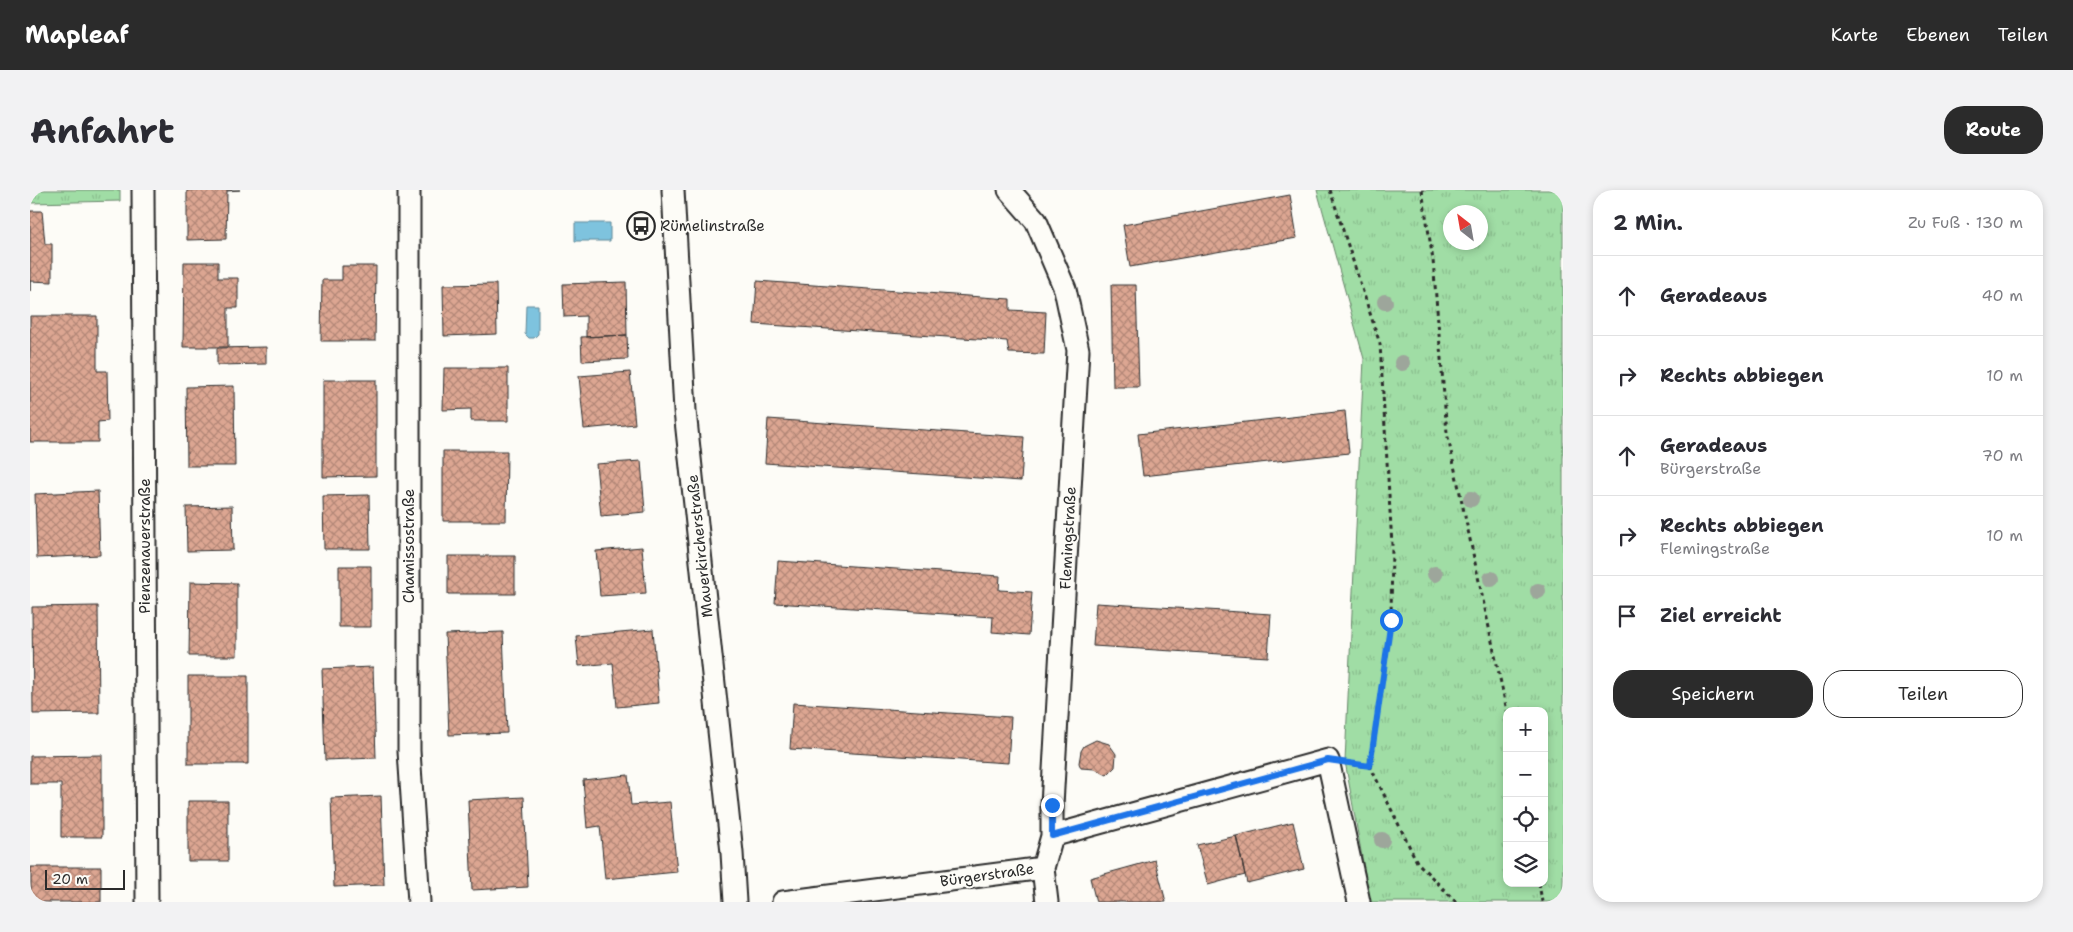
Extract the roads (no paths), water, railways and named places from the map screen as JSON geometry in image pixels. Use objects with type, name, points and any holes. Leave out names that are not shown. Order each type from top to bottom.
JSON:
[{"type":"street","name":"Pienzenauerstraße","points":[[142,190],[147,902]]},
{"type":"street","name":"Chamissostraße","points":[[409,190],[409,751],[419,902]]},
{"type":"street","name":"Mauerkircherstraße","points":[[673,190],[685,410],[732,853],[735,902]]},
{"type":"street","name":"Flemingstraße","points":[[1009,190],[1036,221],[1064,289],[1078,350],[1052,805],[1052,836],[1043,868],[1047,902]]},
{"type":"street","points":[[1052,836],[1328,760],[1359,902]]},
{"type":"street","name":"Bürgerstraße","points":[[783,902],[1043,868]]},
{"type":"water","points":[[575,223],[610,223],[610,241],[575,241]]},
{"type":"water","points":[[526,305],[538,305],[538,334],[534,338],[529,338],[525,334]]},
{"type":"place","name":"Rümelinstraße","points":[[641,226]]}]
